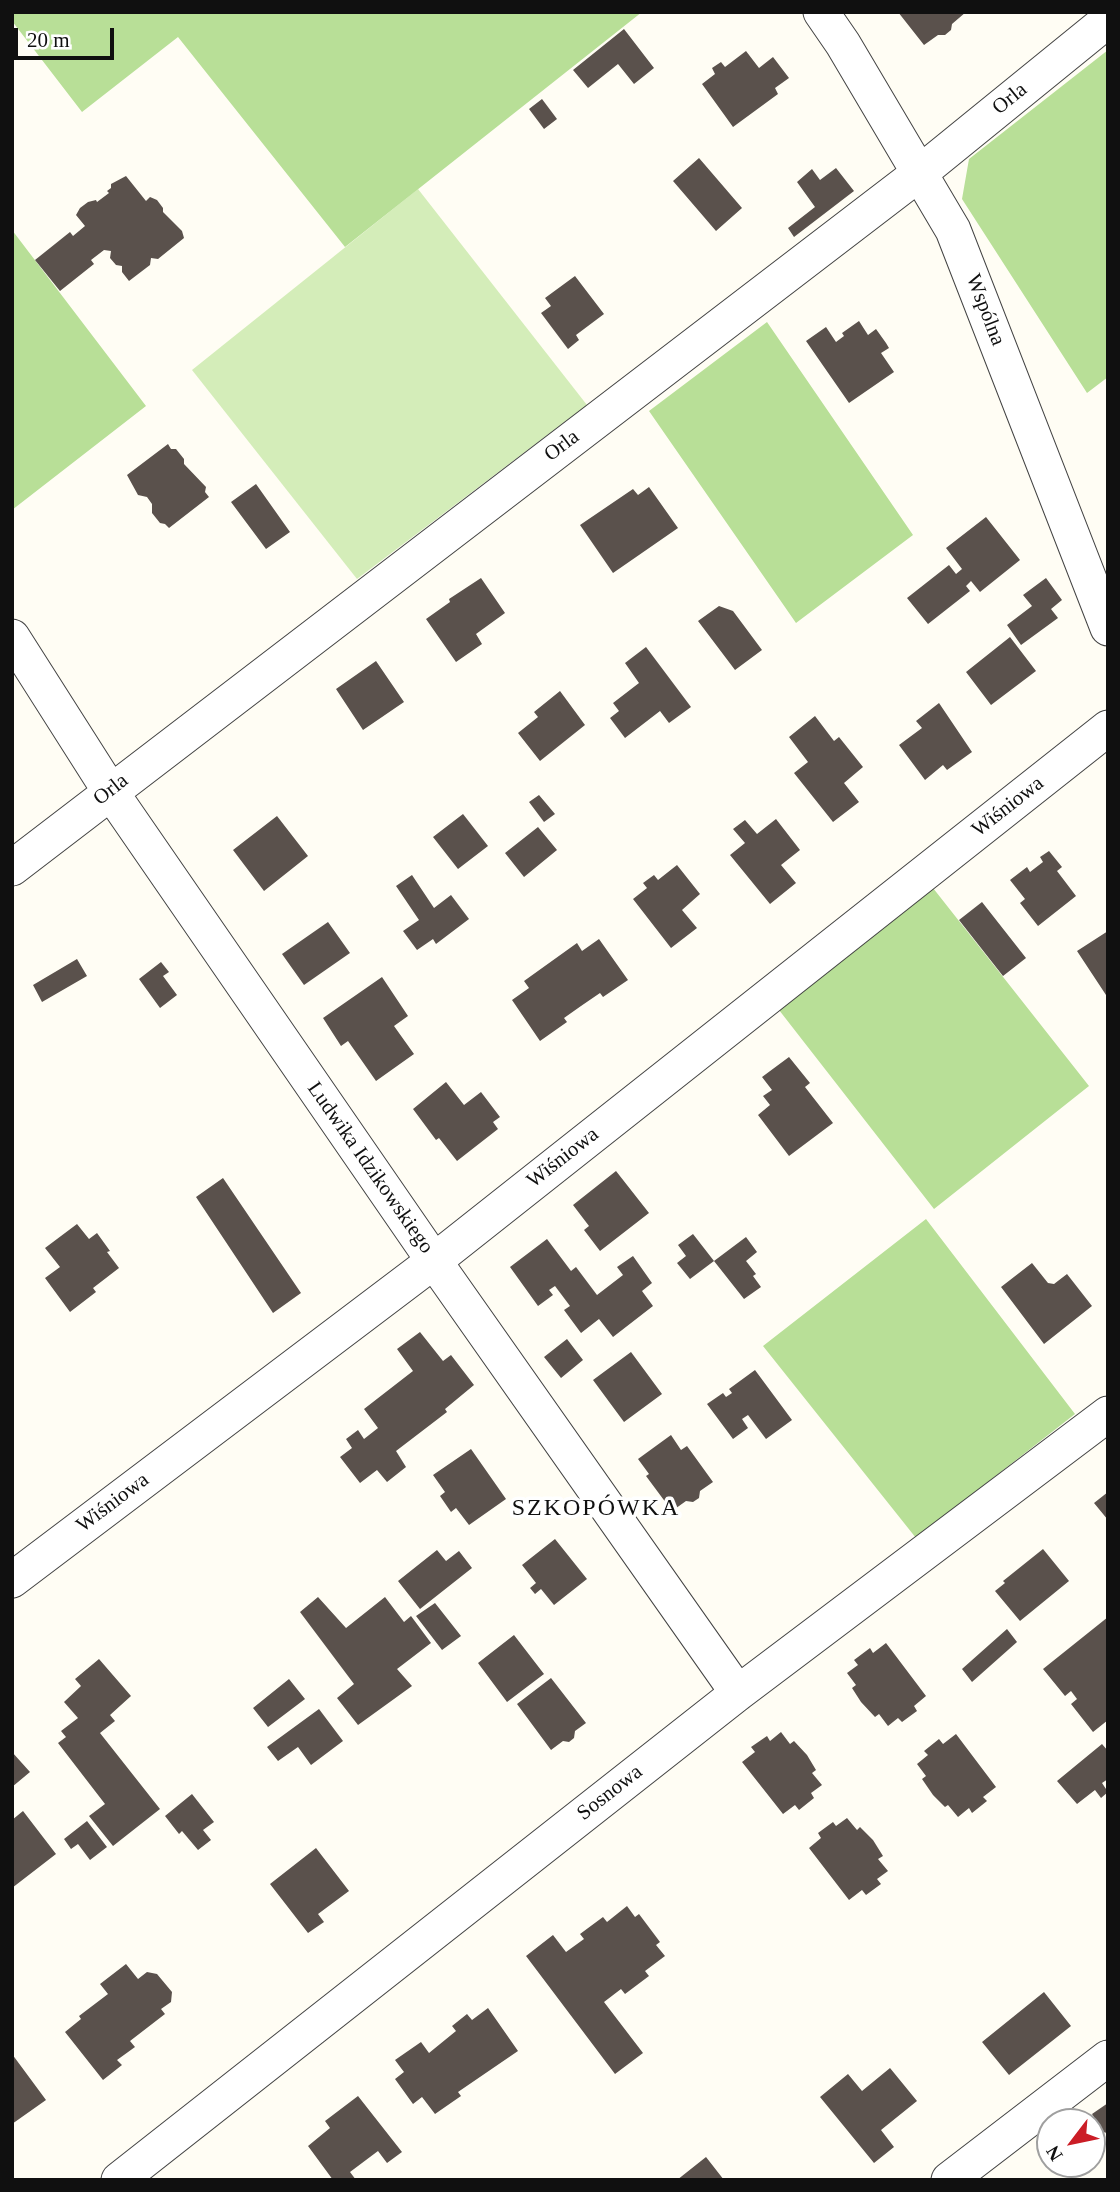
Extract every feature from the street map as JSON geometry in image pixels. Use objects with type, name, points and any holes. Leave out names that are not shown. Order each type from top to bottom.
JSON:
[{"type":"street","name":"Wspólna","points":[[821,12],[843,44],[954,230],[1108,628]]},
{"type":"street","name":"Orla","points":[[12,868],[921,172],[1108,20]]},
{"type":"street","name":"Ludwika Idzikowskiego","points":[[12,637],[110,791],[434,1261],[738,1693]]},
{"type":"street","name":"Wiśniowa","points":[[12,1580],[434,1261],[1108,728]]},
{"type":"street","name":"Sosnowa","points":[[119,2180],[738,1693],[1108,1414]]},
{"type":"street","points":[[949,2180],[1108,2058]]},
{"type":"green space","points":[[12,12],[642,12],[345,247],[178,37],[82,112],[12,21]]},
{"type":"green space","points":[[1108,50],[1108,377],[1087,393],[962,199],[969,159]]},
{"type":"green space","points":[[418,189],[587,405],[357,579],[192,370]]},
{"type":"green space","points":[[12,230],[146,406],[12,510]]},
{"type":"green space","points":[[767,322],[913,535],[796,623],[649,411]]},
{"type":"green space","points":[[933,888],[1089,1086],[934,1209],[779,1010]]},
{"type":"green space","points":[[926,1219],[1075,1414],[916,1538],[763,1346]]},
{"type":"building","points":[[898,12],[966,12],[952,24],[951,30],[945,35],[938,35],[924,45]]},
{"type":"building","points":[[624,29],[654,68],[634,84],[618,64],[588,88],[573,70]]},
{"type":"building","points":[[746,51],[759,68],[773,57],[789,78],[775,88],[778,94],[733,127],[702,84],[715,74],[712,68],[721,62],[725,67]]},
{"type":"building","points":[[542,99],[557,119],[544,129],[529,109]]},
{"type":"building","points":[[699,158],[742,208],[716,231],[673,181]]},
{"type":"building","points":[[836,168],[854,191],[794,237],[788,228],[815,207],[797,182],[812,169],[820,180]]},
{"type":"building","points":[[126,176],[146,201],[150,197],[157,200],[163,212],[182,231],[184,238],[158,259],[151,258],[150,265],[129,281],[122,272],[122,266],[116,265],[110,258],[111,251],[104,250],[91,260],[94,264],[60,291],[35,260],[70,232],[73,236],[85,226],[76,215],[80,208],[88,202],[97,202],[109,193],[107,191],[111,184]]},
{"type":"building","points":[[575,276],[604,314],[576,335],[579,340],[568,349],[541,313],[551,306],[545,298]]},
{"type":"building","points":[[859,321],[868,335],[876,329],[886,343],[889,348],[881,353],[894,372],[849,403],[806,341],[826,327],[836,342],[844,336],[842,333]]},
{"type":"building","points":[[168,444],[171,449],[176,449],[184,459],[184,464],[206,487],[205,492],[209,497],[169,528],[160,523],[152,513],[152,504],[147,497],[138,495],[127,475]]},
{"type":"building","points":[[256,484],[290,532],[266,549],[231,502]]},
{"type":"building","points":[[649,487],[678,528],[613,573],[580,525],[633,489],[638,495]]},
{"type":"building","points":[[986,517],[1020,560],[980,592],[971,581],[966,586],[970,591],[928,624],[907,598],[949,565],[956,574],[962,569],[946,548]]},
{"type":"building","points":[[481,578],[505,613],[476,634],[482,644],[456,662],[426,619],[450,602],[449,599]]},
{"type":"building","points":[[1046,578],[1062,600],[1051,609],[1058,618],[1021,645],[1007,625],[1032,606],[1023,595]]},
{"type":"building","points":[[719,606],[733,611],[762,650],[735,670],[698,621]]},
{"type":"building","points":[[1010,637],[1036,671],[991,705],[966,672]]},
{"type":"building","points":[[646,647],[691,707],[669,723],[660,711],[625,738],[610,718],[619,711],[613,703],[639,683],[625,663]]},
{"type":"building","points":[[376,661],[404,702],[363,730],[336,689]]},
{"type":"building","points":[[560,691],[585,725],[540,761],[518,733],[538,717],[534,712]]},
{"type":"building","points":[[939,703],[972,752],[947,770],[943,765],[925,780],[899,745],[922,728],[916,721]]},
{"type":"building","points":[[815,716],[834,741],[839,737],[863,767],[844,783],[859,802],[833,822],[794,773],[808,762],[789,737]]},
{"type":"building","points":[[539,795],[555,814],[544,822],[529,802]]},
{"type":"building","points":[[463,814],[488,846],[458,869],[433,837]]},
{"type":"building","points":[[277,816],[308,856],[264,891],[233,850]]},
{"type":"building","points":[[776,819],[800,850],[781,865],[796,883],[770,904],[730,855],[745,843],[733,829],[745,820],[757,834]]},
{"type":"building","points":[[538,827],[557,850],[524,877],[505,853]]},
{"type":"building","points":[[1049,851],[1062,867],[1057,871],[1076,896],[1038,926],[1020,903],[1025,899],[1010,880],[1027,867],[1030,872],[1043,862],[1040,857]]},
{"type":"building","points":[[677,865],[700,894],[682,910],[697,928],[671,948],[633,899],[647,888],[643,883],[654,875],[658,880]]},
{"type":"building","points":[[412,875],[434,908],[451,895],[469,919],[436,944],[433,939],[417,950],[403,931],[419,920],[396,886]]},
{"type":"building","points":[[982,902],[1026,958],[1003,976],[959,920]]},
{"type":"building","points":[[328,922],[350,953],[304,985],[282,954]]},
{"type":"building","points":[[1108,931],[1108,994],[1106,995],[1077,951]]},
{"type":"building","points":[[599,939],[628,980],[603,997],[600,993],[581,1006],[564,1018],[567,1022],[540,1041],[512,1000],[529,988],[524,981],[577,943],[582,951]]},
{"type":"building","points":[[77,959],[87,976],[42,1002],[33,985]]},
{"type":"building","points":[[161,962],[169,972],[163,976],[177,995],[160,1008],[139,979]]},
{"type":"building","points":[[382,977],[408,1016],[394,1026],[414,1054],[376,1081],[348,1041],[341,1046],[323,1018]]},
{"type":"building","points":[[789,1057],[810,1083],[805,1087],[833,1123],[789,1156],[758,1115],[770,1105],[763,1096],[772,1090],[762,1077]]},
{"type":"building","points":[[446,1082],[464,1105],[481,1092],[500,1117],[493,1122],[498,1129],[457,1161],[439,1138],[436,1140],[413,1109]]},
{"type":"building","points":[[616,1171],[649,1213],[600,1251],[584,1230],[589,1226],[573,1205]]},
{"type":"building","points":[[223,1178],[301,1293],[273,1313],[196,1197]]},
{"type":"building","points":[[77,1224],[89,1239],[97,1233],[119,1268],[93,1288],[96,1292],[70,1312],[45,1278],[60,1267],[45,1248]]},
{"type":"building","points":[[693,1234],[714,1261],[690,1279],[677,1263],[686,1256],[678,1245]]},
{"type":"building","points":[[746,1237],[757,1252],[746,1261],[756,1274],[753,1276],[761,1287],[744,1299],[714,1261]]},
{"type":"building","points":[[547,1239],[571,1271],[576,1267],[597,1295],[623,1275],[617,1267],[633,1256],[652,1283],[642,1291],[653,1306],[613,1337],[599,1319],[581,1333],[564,1310],[570,1306],[555,1286],[549,1290],[553,1295],[538,1306],[510,1267]]},
{"type":"building","points":[[1032,1263],[1048,1283],[1054,1284],[1067,1274],[1092,1306],[1044,1344],[1001,1287]]},
{"type":"building","points":[[420,1332],[443,1361],[451,1355],[474,1385],[445,1409],[447,1412],[396,1451],[406,1467],[387,1482],[377,1470],[360,1483],[340,1457],[352,1448],[346,1439],[358,1430],[364,1439],[378,1428],[364,1409],[413,1371],[397,1349]]},
{"type":"building","points":[[567,1339],[583,1360],[561,1378],[544,1357]]},
{"type":"building","points":[[631,1352],[662,1394],[624,1422],[593,1380]]},
{"type":"building","points":[[755,1370],[792,1420],[766,1439],[748,1415],[742,1419],[748,1428],[733,1439],[707,1404],[723,1393],[726,1397],[732,1393],[729,1389]]},
{"type":"building","points":[[671,1435],[681,1450],[687,1446],[713,1482],[700,1491],[699,1498],[693,1502],[686,1501],[672,1511],[646,1476],[649,1474],[638,1459]]},
{"type":"building","points":[[471,1449],[506,1499],[469,1525],[456,1508],[451,1512],[440,1496],[445,1492],[433,1475]]},
{"type":"building","points":[[1108,1492],[1108,1520],[1094,1503]]},
{"type":"building","points":[[555,1539],[587,1579],[554,1605],[541,1589],[535,1594],[530,1588],[536,1583],[522,1565]]},
{"type":"building","points":[[1043,1549],[1069,1581],[1020,1621],[995,1591],[1005,1583],[1003,1581]]},
{"type":"building","points":[[437,1550],[446,1561],[459,1551],[472,1568],[420,1609],[398,1581]]},
{"type":"building","points":[[318,1597],[346,1628],[385,1597],[404,1622],[411,1616],[431,1643],[397,1669],[412,1686],[358,1725],[337,1698],[354,1684],[300,1612]]},
{"type":"building","points":[[435,1603],[461,1636],[442,1650],[416,1616]]},
{"type":"building","points":[[1108,1617],[1108,1720],[1093,1732],[1071,1704],[1077,1699],[1071,1691],[1065,1696],[1043,1669]]},
{"type":"building","points":[[1007,1629],[1017,1642],[972,1682],[962,1669]]},
{"type":"building","points":[[514,1635],[544,1674],[507,1702],[478,1663]]},
{"type":"building","points":[[886,1643],[926,1696],[914,1706],[917,1711],[902,1722],[898,1718],[888,1726],[879,1714],[875,1717],[861,1702],[852,1688],[856,1685],[847,1673],[858,1665],[854,1660],[870,1648],[873,1653]]},
{"type":"building","points":[[99,1659],[131,1696],[110,1715],[115,1721],[100,1733],[160,1809],[113,1846],[89,1816],[105,1804],[58,1743],[66,1737],[61,1731],[78,1718],[64,1702],[81,1686],[75,1679]]},
{"type":"building","points":[[551,1678],[586,1723],[575,1731],[574,1738],[569,1742],[563,1741],[551,1750],[517,1704]]},
{"type":"building","points":[[289,1679],[305,1699],[268,1727],[253,1708]]},
{"type":"building","points":[[319,1709],[343,1741],[311,1765],[298,1747],[278,1761],[267,1747]]},
{"type":"building","points":[[781,1732],[790,1744],[794,1741],[807,1755],[816,1770],[812,1773],[822,1785],[811,1793],[814,1798],[799,1810],[795,1805],[783,1814],[742,1762],[755,1752],[751,1747],[767,1736],[770,1741]]},
{"type":"building","points":[[956,1734],[996,1787],[983,1797],[987,1801],[972,1813],[969,1808],[958,1817],[948,1805],[945,1807],[933,1795],[922,1779],[926,1776],[917,1764],[928,1755],[924,1751],[939,1739],[943,1744]]},
{"type":"building","points":[[1102,1744],[1108,1751],[1108,1779],[1102,1783],[1108,1792],[1101,1798],[1095,1790],[1077,1804],[1057,1781]]},
{"type":"building","points":[[12,1752],[30,1772],[12,1787]]},
{"type":"building","points":[[192,1794],[214,1822],[203,1830],[211,1840],[198,1850],[182,1831],[179,1834],[165,1816]]},
{"type":"building","points":[[23,1811],[56,1854],[12,1888],[12,1820]]},
{"type":"building","points":[[847,1818],[857,1830],[860,1827],[873,1840],[883,1856],[878,1859],[888,1871],[877,1879],[881,1884],[866,1895],[862,1890],[849,1900],[809,1848],[821,1838],[818,1833],[833,1822],[836,1826]]},
{"type":"building","points":[[87,1821],[107,1847],[90,1860],[78,1844],[71,1849],[64,1839]]},
{"type":"building","points":[[316,1848],[349,1891],[318,1914],[324,1922],[308,1933],[270,1884]]},
{"type":"building","points":[[627,1906],[635,1917],[639,1914],[660,1942],[656,1945],[665,1956],[645,1971],[649,1976],[625,1994],[621,1989],[604,2002],[643,2053],[615,2074],[526,1956],[553,1935],[566,1952],[584,1939],[580,1934],[603,1917],[607,1922]]},
{"type":"building","points":[[126,1964],[138,1979],[147,1972],[157,1974],[172,1992],[171,2002],[161,2009],[165,2014],[130,2041],[135,2047],[117,2060],[122,2065],[103,2080],[65,2032],[81,2019],[79,2016],[108,1994],[100,1984]]},
{"type":"building","points":[[1044,1992],[1071,2026],[1009,2075],[982,2042]]},
{"type":"building","points":[[488,2008],[518,2051],[458,2092],[461,2096],[435,2114],[422,2097],[413,2104],[395,2079],[404,2072],[395,2060],[421,2042],[429,2053],[456,2031],[452,2026],[467,2014],[472,2020]]},
{"type":"building","points":[[12,2054],[46,2100],[12,2124]]},
{"type":"building","points":[[890,2068],[917,2101],[881,2130],[894,2147],[874,2163],[820,2097],[848,2074],[862,2091]]},
{"type":"building","points":[[358,2096],[402,2152],[387,2163],[378,2151],[350,2172],[356,2180],[333,2180],[308,2146],[330,2128],[325,2121]]},
{"type":"building","points":[[1108,2103],[1108,2136],[1106,2108],[1101,2108]]},
{"type":"building","points":[[706,2157],[724,2180],[677,2180]]},
{"type":"district","name":"SZKOPÓWKA","points":[[596,1509]]}]
